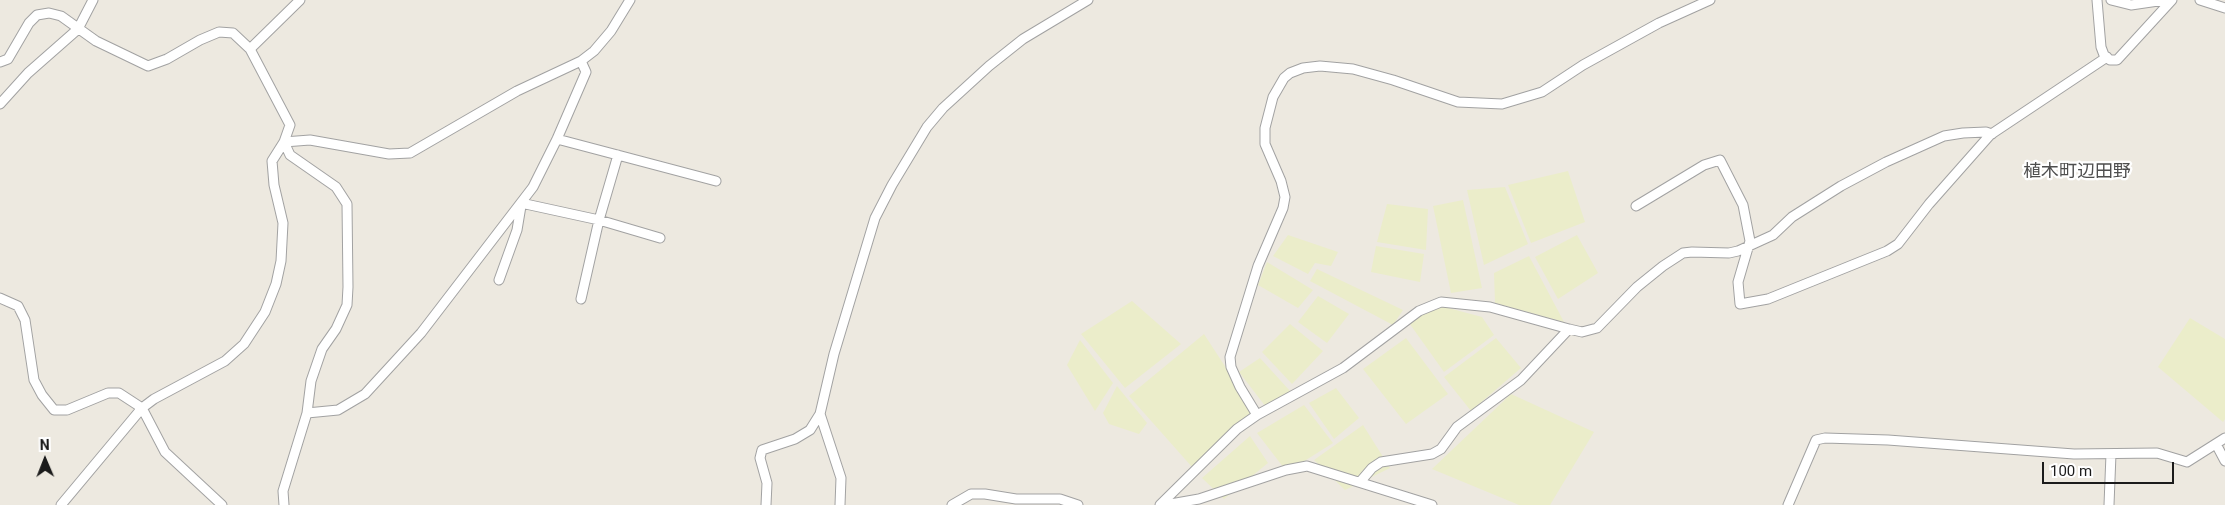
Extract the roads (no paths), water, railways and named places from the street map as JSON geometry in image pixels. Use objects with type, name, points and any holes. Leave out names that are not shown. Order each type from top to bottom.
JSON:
[{"type":"street","points":[[0,104],[28,73],[78,29],[93,0]]},
{"type":"street","points":[[250,49],[300,0]]},
{"type":"street","points":[[284,142],[310,140],[389,154],[410,153],[508,96],[581,61],[594,51],[610,31],[630,0]]},
{"type":"street","points":[[766,505],[767,483],[760,458],[762,450],[795,439],[810,430],[820,414],[834,354],[875,218],[892,184],[927,127],[943,108],[1016,45],[1088,0]]},
{"type":"street","points":[[1257,415],[1240,387],[1231,367],[1230,357],[1258,266],[1283,208],[1285,198],[1282,181],[1265,144],[1265,128],[1273,97],[1284,78],[1302,68],[1320,66],[1353,69],[1458,102],[1502,104],[1542,92],[1583,65],[1659,23],[1710,0]]},
{"type":"street","points":[[2097,0],[2101,47],[2110,60],[2117,60],[2172,0]]},
{"type":"street","points":[[2111,0],[2131,5],[2165,0]]},
{"type":"street","points":[[2200,0],[2225,8]]},
{"type":"street","points":[[0,62],[8,59],[29,23],[37,15],[48,13],[61,16],[74,24],[78,29],[137,62],[148,66],[167,59],[200,40],[219,32],[233,33],[250,49],[290,125],[284,142],[272,162],[274,185],[283,223],[281,261],[276,284],[265,312],[244,344],[225,362],[154,399],[142,408],[61,505]]},
{"type":"street","points":[[1636,206],[1704,165],[1720,160],[1743,206],[1749,246],[1738,282],[1740,304],[1768,299],[1887,251],[1898,244],[1929,204],[1992,134],[2107,57]]},
{"type":"street","points":[[307,413],[345,407],[375,386],[421,333],[533,187],[557,139],[586,72],[581,61]]},
{"type":"street","points":[[1160,505],[1237,429],[1257,415],[1343,368],[1419,311],[1441,302],[1490,307],[1582,332],[1597,328],[1637,287],[1683,253],[1729,253],[1749,246],[1773,234],[1792,217],[1841,186],[1886,162],[1944,136],[1986,132],[1992,134]]},
{"type":"street","points":[[557,139],[716,181]]},
{"type":"street","points":[[284,142],[290,155],[336,187],[346,204],[347,305],[336,329],[322,349],[311,381],[307,413],[283,491],[284,505]]},
{"type":"street","points":[[581,299],[599,220],[618,155]]},
{"type":"street","points":[[521,204],[599,220],[660,238]]},
{"type":"street","points":[[499,280],[517,230],[521,204]]},
{"type":"street","points":[[0,298],[18,306],[25,320],[34,380],[42,395],[54,410],[67,410],[108,393],[118,394],[142,408],[165,452],[222,505]]},
{"type":"street","points":[[1360,482],[1372,468],[1381,462],[1432,454],[1441,449],[1457,427],[1521,380],[1569,329]]},
{"type":"street","points":[[820,414],[841,478],[840,505]]},
{"type":"street","points":[[1788,505],[1816,440],[1826,438],[1888,440],[2023,451],[2111,454],[2157,453],[2187,462],[2225,438]]},
{"type":"street","points":[[2216,444],[2225,461]]},
{"type":"street","points":[[2109,505],[2111,454]]},
{"type":"street","points":[[1165,505],[1199,499],[1286,470],[1307,466],[1432,505]]},
{"type":"street","points":[[952,505],[971,494],[985,494],[1016,499],[1060,499],[1078,505]]},
{"type":"district","name":"植木町辺田野","points":[[2077,172]]}]
